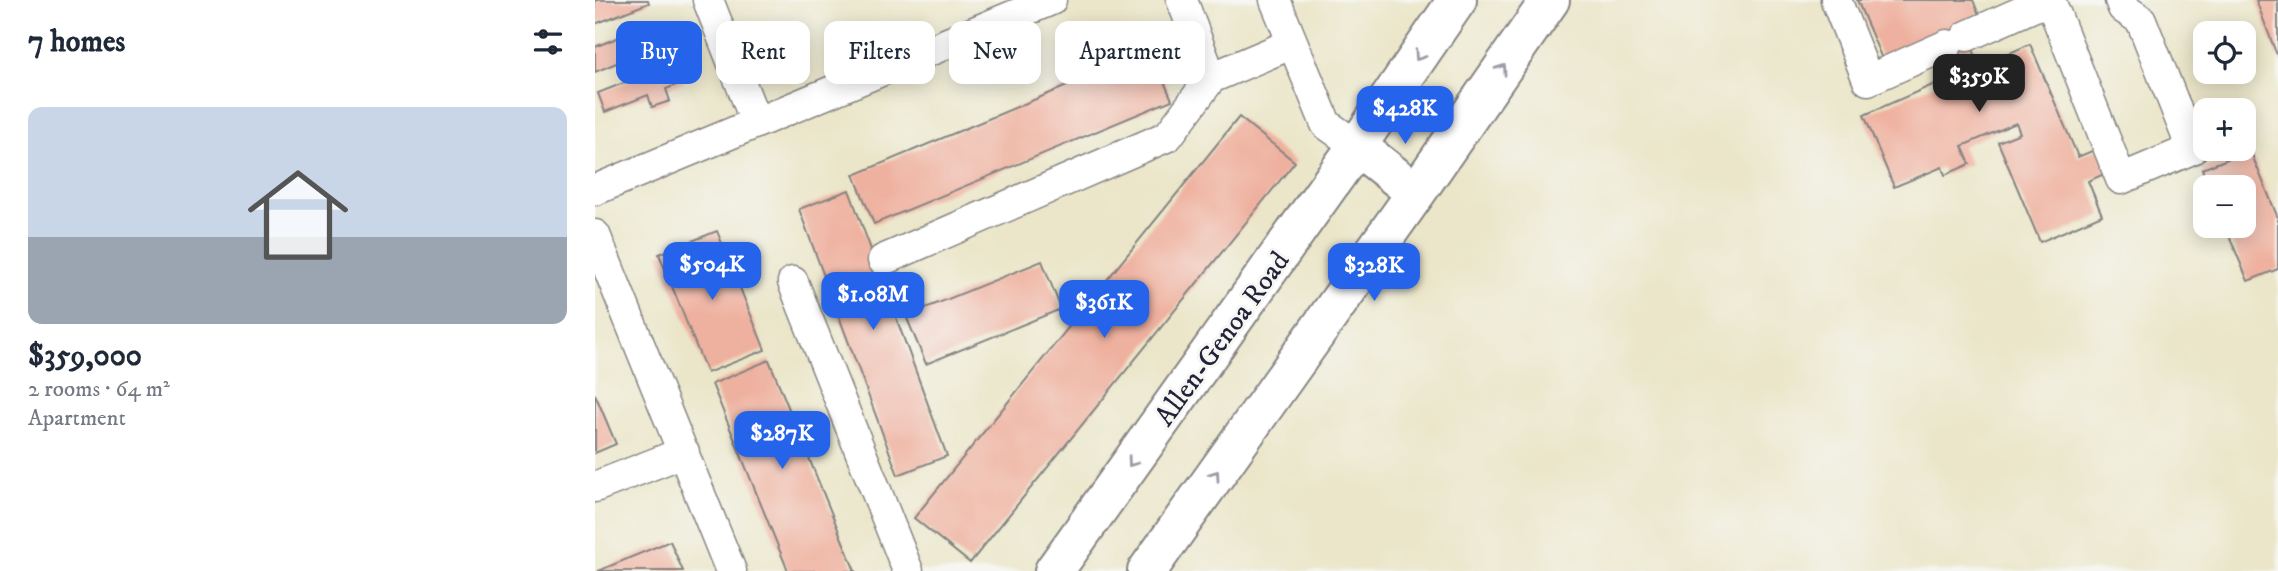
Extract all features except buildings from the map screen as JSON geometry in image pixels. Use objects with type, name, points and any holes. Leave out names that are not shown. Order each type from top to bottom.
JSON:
[{"type":"main road","name":"Allen-Genoa Road","points":[[1054,571],[1357,146],[1457,0]]},
{"type":"main road","points":[[1147,571],[1550,0]]},
{"type":"main road","points":[[1357,146],[1416,193]]},
{"type":"street","points":[[708,0],[756,122]]},
{"type":"street","points":[[595,190],[1051,0]]},
{"type":"street","points":[[1182,0],[1211,78]]},
{"type":"street","points":[[1275,0],[1326,124],[1357,146]]},
{"type":"street","points":[[1836,0],[1868,80],[1957,40],[1993,11],[2049,0],[2121,179],[2192,149],[2141,20],[2123,8],[2120,0]]},
{"type":"street","points":[[883,260],[1168,136],[1211,78],[1291,44]]},
{"type":"street","points":[[595,235],[731,571]]},
{"type":"street","points":[[793,282],[908,571]]},
{"type":"street","points":[[595,487],[684,452]]}]
